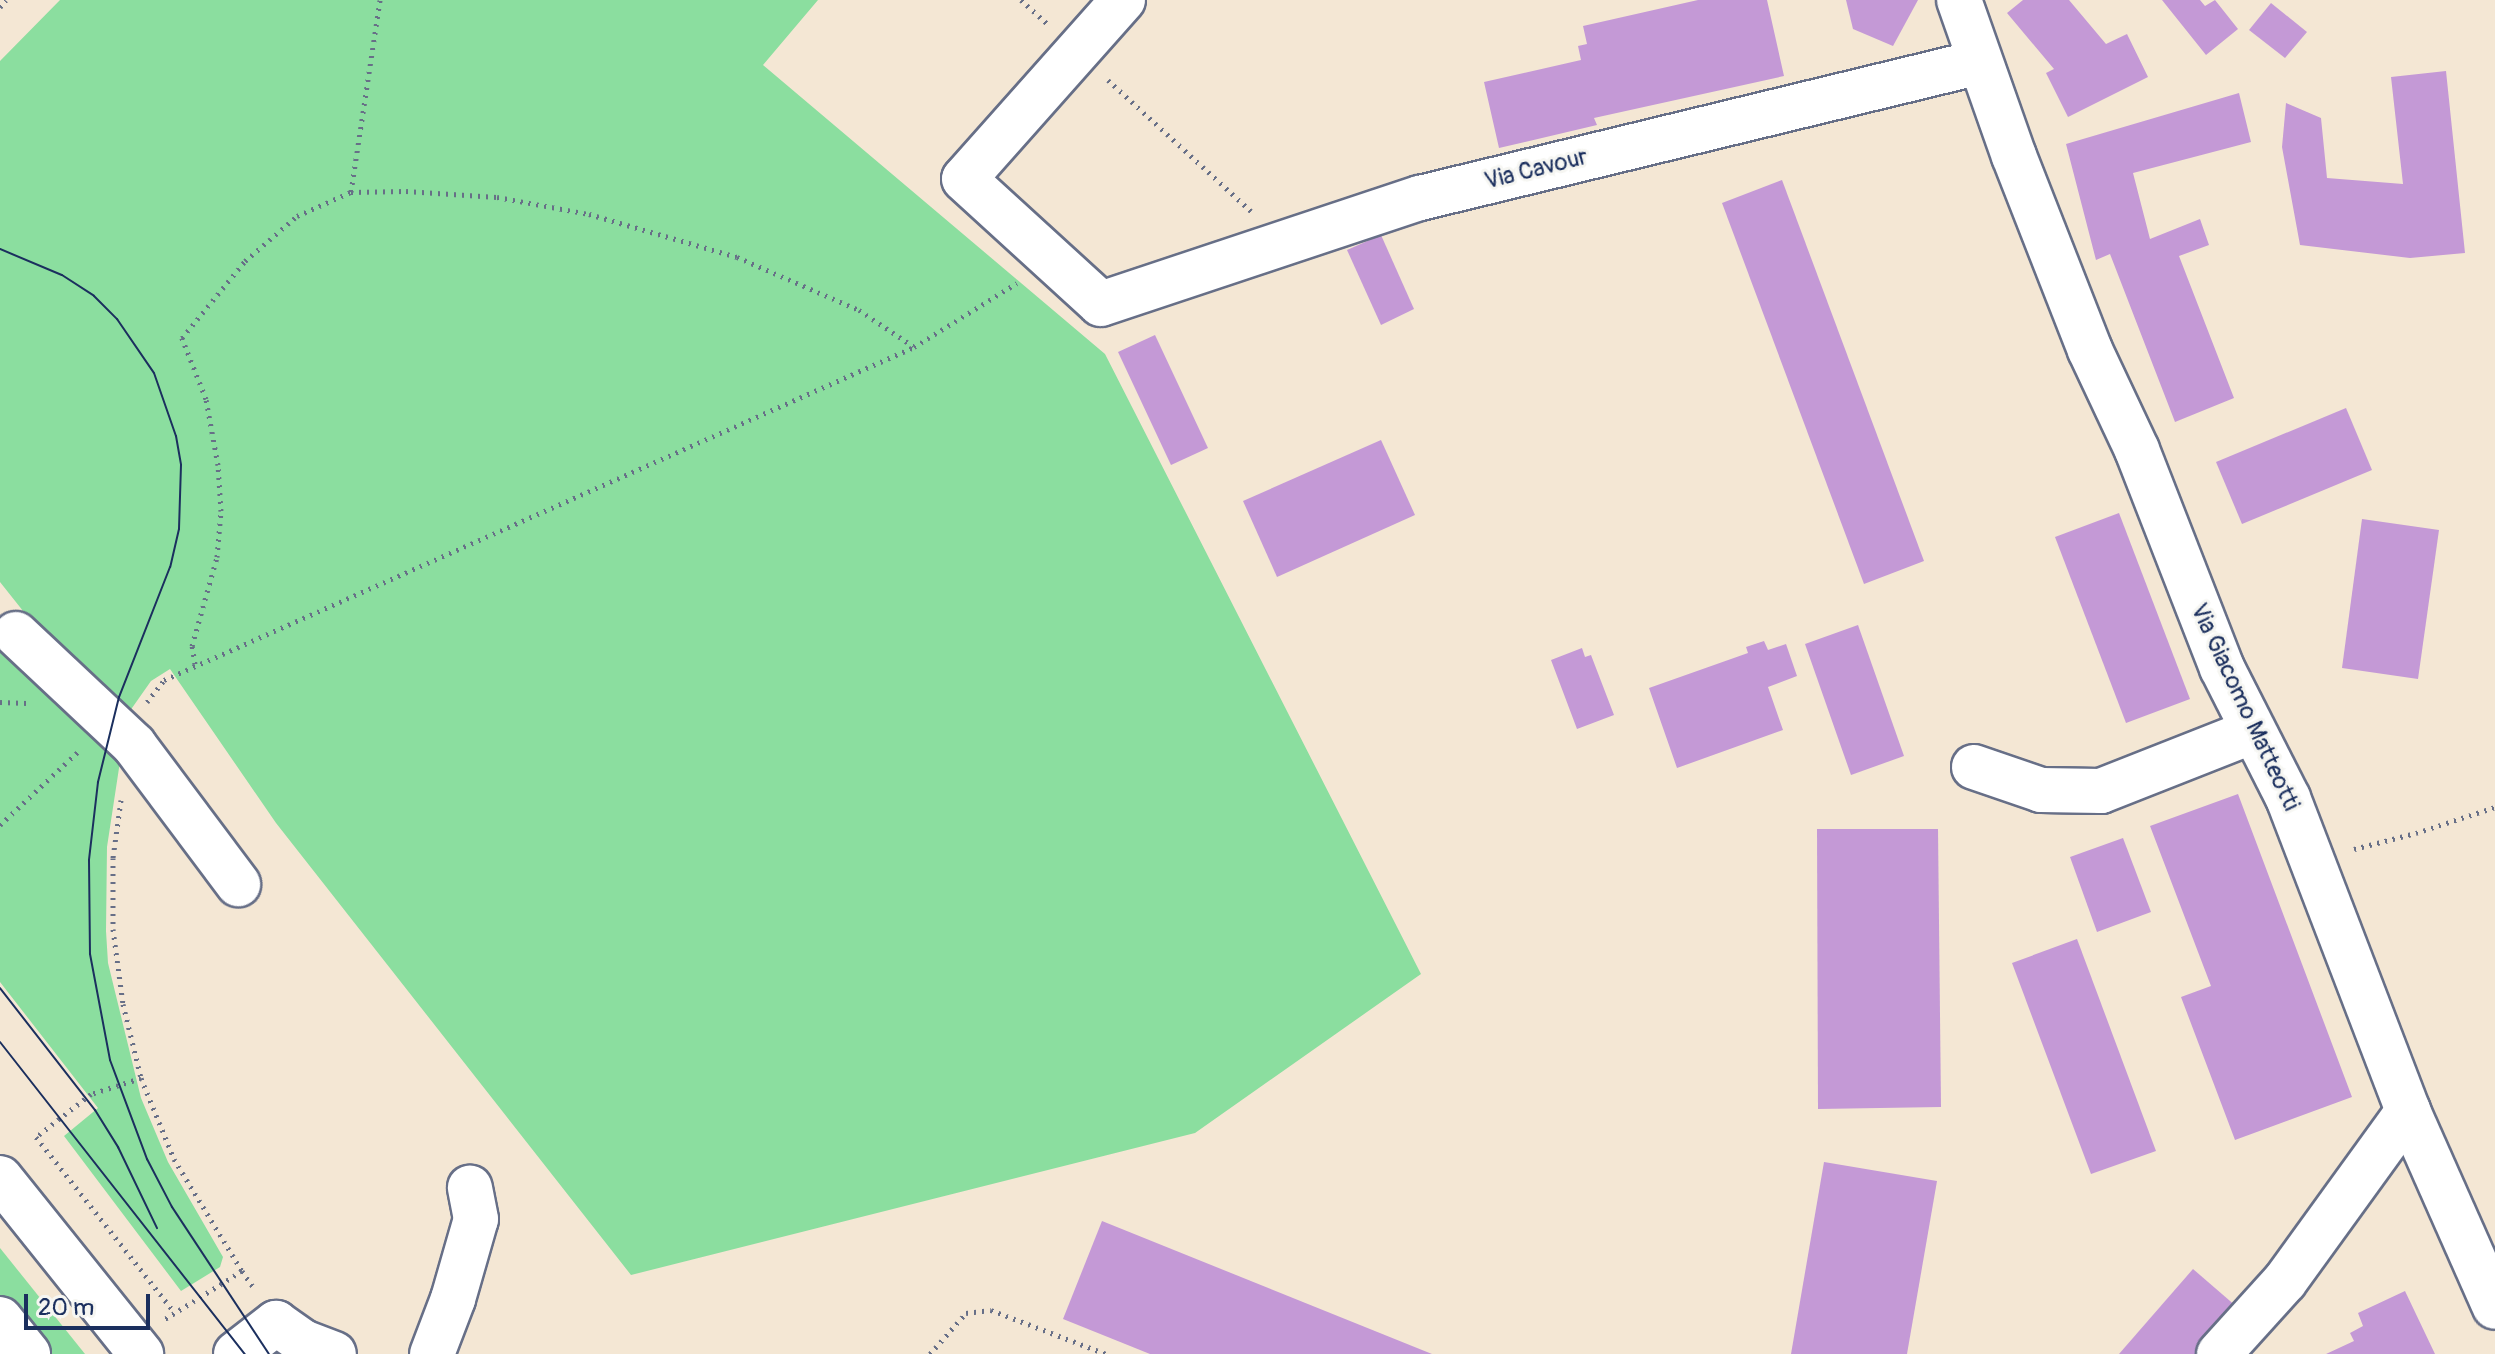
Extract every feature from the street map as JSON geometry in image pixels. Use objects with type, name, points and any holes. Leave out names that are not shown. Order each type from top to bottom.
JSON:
[{"type":"street","points":[[1062,269],[964,179],[1123,0]]},
{"type":"street","name":"Via Giacomo Matteotti","points":[[1959,0],[2090,350],[2137,450],[2205,628],[2288,798],[2414,1092],[2495,1307]]},
{"type":"street","name":"Via Cavour","points":[[1062,269],[1101,304],[1420,198],[1980,62]]},
{"type":"street","points":[[16,634],[120,731],[238,884]]},
{"type":"street","points":[[1974,767],[2041,790],[2101,791],[2253,731]]},
{"type":"street","points":[[2219,1354],[2285,1281],[2414,1092]]},
{"type":"street","points":[[0,1178],[136,1350]]},
{"type":"street","points":[[432,1354],[453,1299],[476,1219],[470,1188]]},
{"type":"street","points":[[0,1319],[28,1354]]},
{"type":"street","points":[[236,1354],[276,1323],[303,1342],[334,1354]]},
{"type":"path","points":[[0,7],[6,0]]},
{"type":"path","points":[[351,192],[380,0]]},
{"type":"path","points":[[1021,0],[1252,212]]},
{"type":"path","points":[[195,664],[192,646],[217,557],[221,511],[218,465],[206,399],[182,338],[245,261],[297,216],[351,192],[406,191],[497,197],[589,214],[737,257],[859,310],[914,347]]},
{"type":"path","points":[[1237,216],[1266,207]]},
{"type":"path","points":[[0,825],[87,744],[120,731],[146,705],[164,680],[914,347],[1011,285],[1062,269]]},
{"type":"path","points":[[120,731],[122,795],[113,858],[113,929],[123,1004],[141,1078],[174,1159],[242,1271],[174,1312],[136,1350]]},
{"type":"path","points":[[2314,859],[2339,850],[2370,847],[2495,807]]},
{"type":"path","points":[[141,1078],[91,1094],[36,1137],[174,1312]]},
{"type":"path","points":[[930,1354],[966,1313],[991,1310],[1106,1354]]},
{"type":"green space","points":[[60,0],[818,0],[763,65],[1105,354],[1421,974],[1195,1133],[631,1275],[276,823],[170,669],[151,681],[132,708],[121,755],[107,847],[106,931],[108,963],[141,1098],[168,1162],[223,1257],[220,1267],[181,1291],[64,1136],[98,1108],[0,982],[0,646],[31,621],[0,582],[0,61]]},
{"type":"green space","points":[[0,1248],[85,1354],[0,1354]]},
{"type":"building","points":[[1698,0],[1767,0],[1784,76],[1594,118],[1597,125],[1499,148],[1484,82],[1581,60],[1578,46],[1587,44],[1583,26]]},
{"type":"building","points":[[1846,0],[1918,0],[1893,46],[1853,29]]},
{"type":"building","points":[[2023,0],[2069,0],[2106,44],[2127,34],[2148,77],[2068,117],[2046,73],[2054,69],[2007,13]]},
{"type":"building","points":[[2162,0],[2200,0],[2205,6],[2215,0],[2238,29],[2206,55]]},
{"type":"building","points":[[2271,3],[2307,32],[2285,58],[2249,30]]},
{"type":"building","points":[[2446,71],[2465,253],[2410,258],[2300,245],[2282,147],[2286,103],[2321,118],[2327,178],[2403,184],[2391,77]]},
{"type":"building","points":[[2239,93],[2251,142],[2133,173],[2150,239],[2200,219],[2209,245],[2179,256],[2234,398],[2175,422],[2110,254],[2096,260],[2066,144]]},
{"type":"building","points":[[1782,180],[1924,561],[1864,584],[1722,203]]},
{"type":"building","points":[[1381,235],[1414,309],[1381,325],[1347,250]]},
{"type":"building","points":[[1155,335],[1208,448],[1171,465],[1118,352]]},
{"type":"building","points":[[2346,408],[2372,470],[2242,524],[2216,462]]},
{"type":"building","points":[[1381,440],[1415,515],[1277,577],[1243,501]]},
{"type":"building","points":[[2119,513],[2190,699],[2126,723],[2055,537]]},
{"type":"building","points":[[2362,519],[2439,530],[2418,679],[2342,668]]},
{"type":"building","points":[[1858,625],[1904,756],[1851,775],[1805,644]]},
{"type":"building","points":[[1764,641],[1768,650],[1786,644],[1797,676],[1768,687],[1783,730],[1677,768],[1649,688],[1748,653],[1746,647]]},
{"type":"building","points":[[1582,648],[1585,657],[1591,655],[1614,715],[1577,729],[1551,660]]},
{"type":"building","points":[[2238,794],[2352,1097],[2235,1140],[2181,997],[2211,986],[2150,826]]},
{"type":"building","points":[[1817,829],[1938,829],[1941,1107],[1818,1109]]},
{"type":"building","points":[[2123,838],[2151,912],[2097,932],[2070,857]]},
{"type":"building","points":[[2077,939],[2156,1151],[2091,1174],[2012,963]]},
{"type":"building","points":[[1824,1162],[1937,1181],[1907,1354],[1791,1354]]},
{"type":"building","points":[[1102,1221],[1432,1354],[1150,1354],[1063,1319]]},
{"type":"building","points":[[2193,1269],[2237,1307],[2196,1354],[2119,1354]]},
{"type":"building","points":[[2405,1291],[2435,1354],[2326,1354],[2354,1341],[2350,1333],[2363,1326],[2358,1313]]},
{"type":"tram line","points":[[0,249],[62,275],[94,296],[117,319],[154,373],[176,436],[181,465],[179,529],[170,567],[119,697],[98,782],[89,860],[90,954],[110,1060],[147,1159],[172,1207],[269,1354]]},
{"type":"tram line","points":[[0,988],[95,1110],[118,1147],[157,1228]]},
{"type":"tram line","points":[[0,1042],[245,1354]]}]
